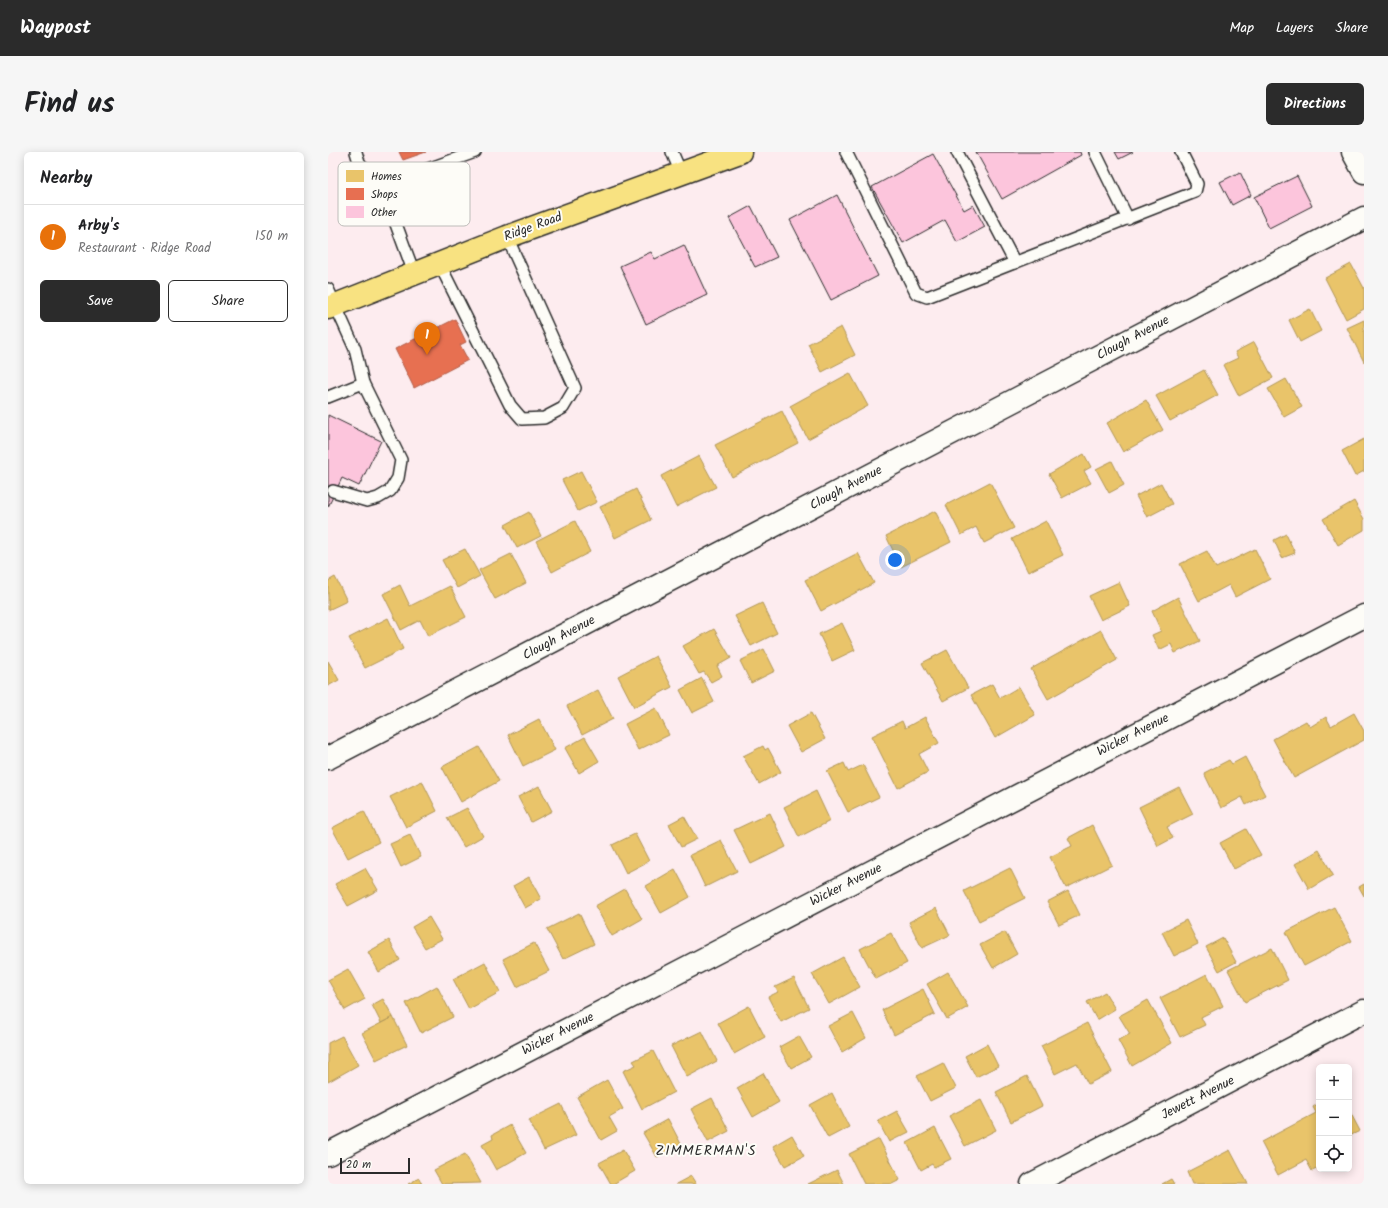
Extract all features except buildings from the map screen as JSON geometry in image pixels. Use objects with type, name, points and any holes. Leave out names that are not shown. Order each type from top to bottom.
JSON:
[{"type":"main road","name":"Ridge Road","points":[[331,300],[414,273],[507,236],[740,152]]},
{"type":"street","points":[[1353,152],[1364,172]]},
{"type":"street","name":"Clough Avenue","points":[[328,758],[1364,218]]},
{"type":"street","name":"Wicker Avenue","points":[[328,1154],[1364,616]]},
{"type":"street","name":"Jewett Avenue","points":[[1032,1184],[1364,1011]]},
{"type":"lane","points":[[356,152],[359,162]]},
{"type":"lane","points":[[447,162],[475,152]]},
{"type":"lane","points":[[672,152],[681,173]]},
{"type":"lane","points":[[846,152],[916,293],[927,297],[1195,192],[1197,184],[1181,152]]},
{"type":"lane","points":[[957,152],[1015,263]]},
{"type":"lane","points":[[1095,152],[1128,219]]},
{"type":"lane","points":[[397,226],[414,273]]},
{"type":"lane","points":[[440,263],[510,405],[522,419],[544,418],[563,408],[575,388],[507,236]]},
{"type":"lane","points":[[331,300],[355,349],[363,383],[401,460],[398,478],[390,491],[378,498],[367,500],[333,491]]},
{"type":"lane","points":[[328,397],[363,383]]},
{"type":"place","name":"Arby's","points":[[427,355]]},
{"type":"district","name":"ZIMMERMAN'S","points":[[706,1151]]}]
